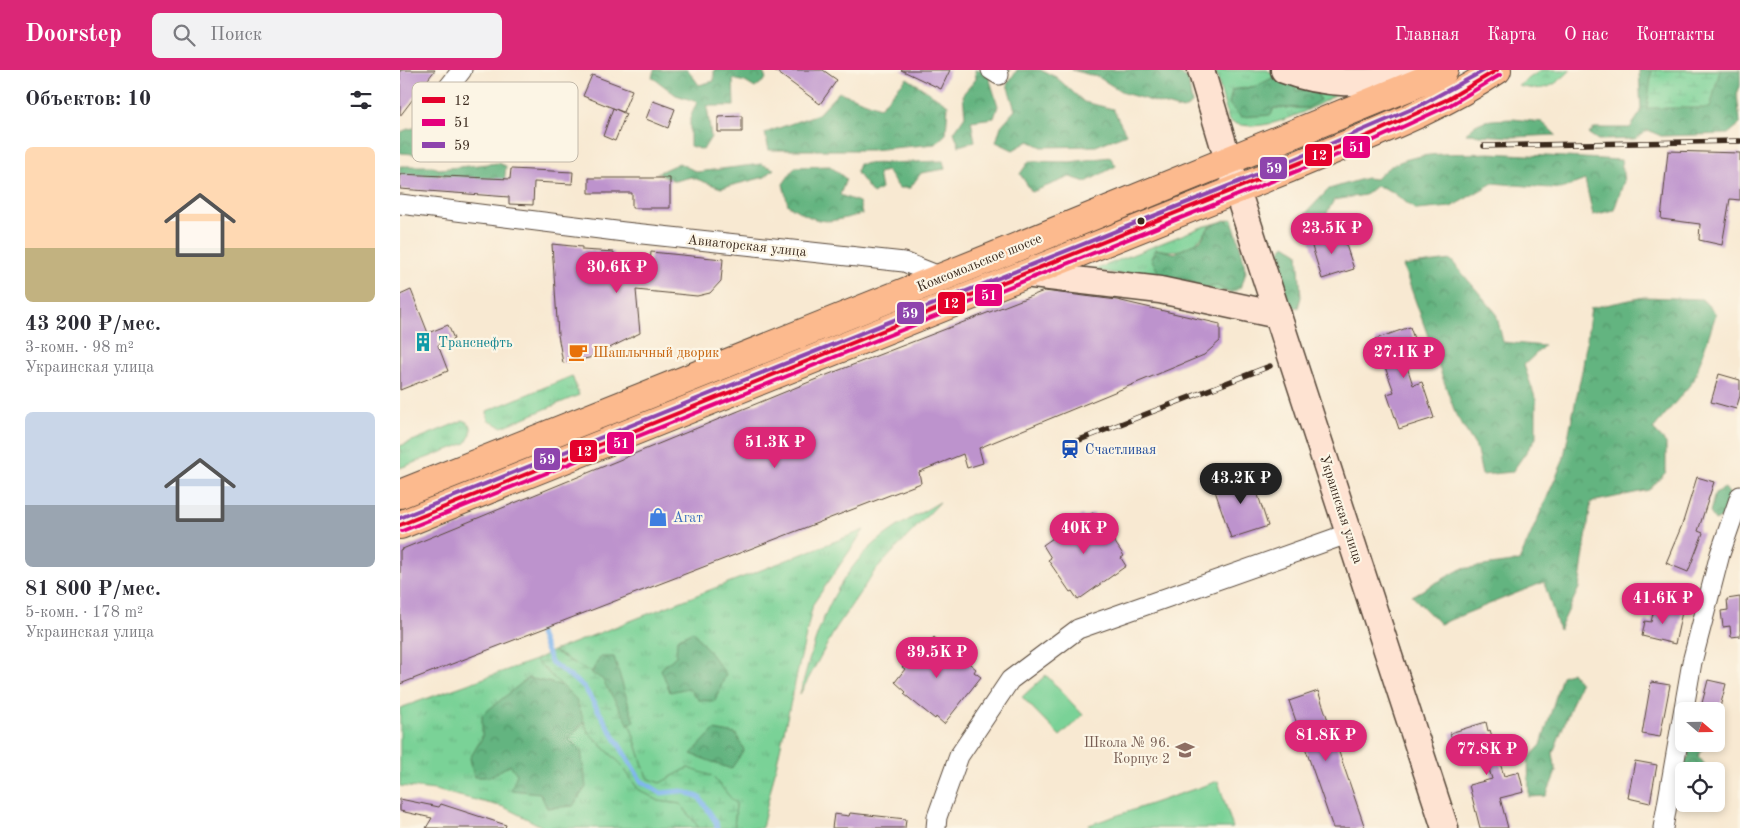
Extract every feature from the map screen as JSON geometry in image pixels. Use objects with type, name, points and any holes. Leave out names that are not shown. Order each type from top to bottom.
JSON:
[{"type":"main road","name":"Комсомольское шоссе","points":[[400,525],[1237,190],[1424,112],[1497,70]]},
{"type":"main road","name":"Комсомольское шоссе","points":[[400,494],[942,277],[1437,74]]},
{"type":"street","points":[[453,82],[462,70]]},
{"type":"street","name":"Украинская улица","points":[[1201,70],[1237,190],[1445,828]]},
{"type":"street","points":[[1284,70],[1299,76],[1345,83],[1437,74]]},
{"type":"street","name":"Авиаторская улица","points":[[400,204],[624,232],[904,262],[942,277]]},
{"type":"street","points":[[1024,274],[1160,290],[1278,315]]},
{"type":"street","points":[[1663,828],[1692,662],[1720,554],[1740,496]]},
{"type":"street","points":[[936,828],[937,817],[959,756],[1010,680],[1078,629],[1350,533]]},
{"type":"green space","points":[[654,70],[688,70],[699,85],[714,81],[714,70],[762,70],[766,79],[755,88],[745,82],[733,79],[734,106],[707,106],[711,137],[703,150],[690,146],[690,118],[697,102],[676,95],[652,77]]},
{"type":"green space","points":[[975,70],[1011,70],[989,77],[998,106],[994,118],[971,121],[975,141],[959,146],[954,132],[965,116],[963,94],[976,79]]},
{"type":"green space","points":[[1017,70],[1040,70],[1056,77],[1084,102],[1113,109],[1126,134],[1096,146],[1042,147],[1029,141],[1013,150],[996,142],[1001,126],[1015,110],[1007,84]]},
{"type":"green space","points":[[1072,70],[1170,70],[1188,78],[1192,104],[1183,110],[1124,93],[1098,77]]},
{"type":"green space","points":[[1215,70],[1267,70],[1274,74],[1339,92],[1301,113],[1270,124],[1255,126],[1229,121]],"holes":[[[1257,86],[1296,91],[1308,108],[1274,108],[1232,90]]]},
{"type":"green space","points":[[1541,70],[1571,70],[1548,87],[1535,89],[1518,86]]},
{"type":"green space","points":[[1639,70],[1740,70],[1740,86],[1737,94],[1740,124],[1728,134],[1661,136],[1648,130],[1635,139],[1598,140],[1589,134],[1594,128],[1630,128],[1641,112]]},
{"type":"green space","points":[[1652,70],[1720,70],[1710,108],[1647,108]]},
{"type":"green space","points":[[1276,76],[1294,83],[1296,91],[1315,88],[1320,100],[1308,108],[1274,108],[1271,115],[1241,117],[1229,104],[1232,90],[1257,86]]},
{"type":"green space","points":[[907,78],[948,105],[946,134],[935,144],[871,150],[769,150],[765,133],[818,114],[839,92],[880,107]]},
{"type":"green space","points":[[1513,119],[1542,122],[1556,135],[1512,137],[1466,134],[1481,122]]},
{"type":"green space","points":[[412,128],[412,154],[400,153],[400,133]]},
{"type":"green space","points":[[1489,153],[1621,160],[1624,181],[1614,210],[1593,215],[1585,180],[1561,189],[1493,183],[1451,207],[1416,210],[1391,191],[1376,186],[1365,195],[1334,200],[1319,227],[1307,228],[1304,215],[1329,189],[1366,178],[1376,179],[1387,169],[1399,162],[1413,158],[1428,155]]},
{"type":"green space","points":[[1110,157],[1116,166],[1086,182],[1070,177],[1032,192],[1020,174],[1029,161],[1070,162]]},
{"type":"green space","points":[[943,161],[945,169],[921,173],[910,188],[899,188],[887,171],[878,173],[881,189],[873,194],[856,172],[859,164]]},
{"type":"green space","points":[[498,163],[506,166],[504,184],[486,187],[439,174],[433,182],[400,180],[400,166],[431,166],[439,169]]},
{"type":"green space","points":[[679,163],[697,172],[761,164],[774,169],[765,177],[721,188],[691,177],[675,181],[657,173]]},
{"type":"green space","points":[[830,166],[846,179],[840,195],[859,202],[862,214],[824,221],[809,217],[788,205],[783,184],[795,167]]},
{"type":"green space","points":[[1232,219],[1234,226],[1209,227],[1192,245],[1180,250],[1156,249],[1190,282],[1198,286],[1215,286],[1226,278],[1242,259],[1236,233],[1246,272],[1240,288],[1231,293],[1094,270],[1202,227]]},
{"type":"green space","points":[[1225,220],[1234,226],[1242,255],[1245,272],[1241,285],[1228,292],[1217,286],[1203,288],[1187,279],[1178,283],[1158,272],[1151,258],[1156,249],[1175,253],[1201,240],[1209,227]]},
{"type":"green space","points":[[1285,245],[1298,253],[1301,297],[1298,308],[1287,305],[1276,255]]},
{"type":"green space","points":[[1451,260],[1496,313],[1503,342],[1544,346],[1524,365],[1536,400],[1536,438],[1512,472],[1482,475],[1476,447],[1456,415],[1403,266]]},
{"type":"green space","points":[[1644,297],[1702,299],[1716,314],[1694,380],[1653,429],[1666,443],[1666,472],[1649,490],[1591,502],[1579,588],[1559,630],[1544,582],[1440,624],[1412,596],[1461,569],[1519,561],[1563,461],[1583,366],[1591,308]]},
{"type":"green space","points":[[572,376],[579,395],[502,427],[488,420],[487,411]]},
{"type":"green space","points":[[464,420],[471,426],[471,434],[466,443],[400,468],[400,446]]},
{"type":"green space","points":[[1725,488],[1730,495],[1725,516],[1715,521],[1710,512],[1715,493]]},
{"type":"green space","points":[[940,502],[874,572],[836,628],[800,694],[812,650],[828,607],[851,568],[866,551],[884,536],[904,522]]},
{"type":"green space","points":[[864,530],[813,604],[762,828],[734,828],[736,804],[688,768],[660,783],[647,778],[631,728],[602,680],[553,651]]},
{"type":"green space","points":[[693,631],[726,674],[715,701],[699,700],[688,688],[670,692],[661,669],[676,656],[677,639]]},
{"type":"green space","points":[[553,651],[602,679],[631,728],[647,778],[660,783],[688,768],[712,776],[736,804],[734,828],[699,828],[681,804],[659,801],[638,789],[621,764],[588,732],[576,699],[535,660]]},
{"type":"green space","points":[[600,657],[614,657],[634,722],[623,725],[589,677]]},
{"type":"green space","points":[[535,660],[576,699],[588,732],[621,764],[638,789],[659,801],[681,804],[699,828],[545,828],[504,807],[435,790],[400,786],[400,708]]},
{"type":"green space","points":[[1572,672],[1580,683],[1553,753],[1556,772],[1546,796],[1529,797],[1528,759],[1541,745],[1562,676]]},
{"type":"green space","points":[[1046,675],[1083,715],[1060,736],[1022,697]]},
{"type":"green space","points":[[528,678],[570,687],[589,716],[569,739],[581,750],[586,787],[573,806],[547,808],[540,793],[511,790],[517,774],[510,765],[489,777],[474,777],[470,758],[482,738],[482,715]]},
{"type":"green space","points":[[714,730],[736,734],[744,750],[731,769],[691,754]]},
{"type":"green space","points":[[1688,752],[1701,752],[1698,756],[1703,762],[1684,762],[1689,756]]},
{"type":"green space","points":[[1218,781],[1233,828],[1090,828],[1089,825]]},
{"type":"building","points":[[400,70],[435,70],[426,82],[412,82],[412,100],[400,116]]},
{"type":"building","points":[[774,70],[823,70],[837,80],[820,104]]},
{"type":"building","points":[[901,70],[950,70],[941,89]]},
{"type":"building","points":[[592,75],[632,90],[623,112],[583,96]]},
{"type":"building","points":[[653,101],[675,109],[668,128],[646,119]]},
{"type":"building","points":[[613,108],[626,114],[615,141],[603,136]]},
{"type":"building","points":[[742,116],[742,132],[718,132],[718,117]]},
{"type":"building","points":[[1668,151],[1740,153],[1740,200],[1730,199],[1722,245],[1699,240],[1700,224],[1661,219]]},
{"type":"building","points":[[511,169],[573,172],[572,184],[534,182],[533,205],[509,204],[509,197],[400,189],[400,174],[510,179]]},
{"type":"building","points":[[589,178],[670,178],[670,208],[632,208],[632,193],[589,193]]},
{"type":"building","points":[[1341,230],[1354,269],[1322,279],[1310,240]]},
{"type":"building","points":[[552,244],[582,247],[582,250],[614,252],[613,262],[650,262],[651,252],[723,259],[721,281],[710,293],[697,296],[636,290],[640,333],[589,358],[563,363],[558,335]]},
{"type":"building","name":"Транснефть","points":[[411,290],[428,333],[448,325],[454,339],[438,345],[448,371],[400,390],[400,295]]},
{"type":"building","name":"Агат","points":[[1044,291],[1117,300],[1220,324],[1220,341],[1204,355],[979,448],[983,463],[967,468],[963,454],[919,472],[921,483],[400,684],[400,550],[819,378]]},
{"type":"building","points":[[1410,327],[1420,356],[1405,361],[1413,385],[1422,382],[1434,418],[1399,429],[1387,394],[1394,392],[1375,339]]},
{"type":"building","points":[[1719,374],[1740,380],[1740,396],[1736,409],[1711,402]]},
{"type":"building","points":[[1251,473],[1268,526],[1231,538],[1213,485]]},
{"type":"building","points":[[1697,477],[1714,482],[1698,531],[1703,533],[1688,572],[1666,563],[1682,525]]},
{"type":"building","points":[[1093,513],[1101,526],[1103,524],[1124,556],[1121,558],[1126,566],[1078,600],[1072,591],[1070,592],[1048,560],[1051,558],[1043,545],[1056,536],[1054,533],[1082,515],[1084,518]]},
{"type":"building","points":[[1740,597],[1740,636],[1731,637],[1730,626],[1723,627],[1721,611],[1728,610],[1727,599]]},
{"type":"building","points":[[1655,605],[1682,612],[1675,644],[1642,636],[1645,621],[1651,622]]},
{"type":"building","points":[[934,637],[945,647],[947,645],[976,669],[974,672],[981,677],[944,724],[904,694],[906,692],[895,682],[905,669],[902,667],[924,642],[927,644]]},
{"type":"building","points":[[1708,680],[1726,684],[1721,702],[1702,702]]},
{"type":"building","points":[[1651,682],[1670,685],[1660,737],[1642,734]]},
{"type":"building","points":[[1318,691],[1365,828],[1333,828],[1289,701]]},
{"type":"building","points":[[1486,722],[1504,776],[1519,772],[1524,792],[1500,798],[1508,828],[1480,828],[1469,785],[1492,779],[1484,753],[1458,761],[1450,733]]},
{"type":"building","points":[[1635,761],[1657,765],[1650,803],[1628,798]]},
{"type":"building","points":[[400,799],[439,807],[441,804],[506,825],[505,828],[426,828],[432,818],[400,811]]},
{"type":"building","points":[[850,813],[906,819],[905,828],[832,828],[834,814],[849,816]]},
{"type":"waterway","points":[[540,634],[551,662],[584,687],[641,781],[661,793],[682,791],[699,797],[716,822],[717,828]]},
{"type":"railway","points":[[1484,146],[1740,141]]},
{"type":"railway","points":[[1069,444],[1270,366]]},
{"type":"transit line","name":"59","points":[[400,518],[1288,162],[1419,106],[1485,70]]},
{"type":"transit line","name":"12","points":[[400,525],[1369,135],[1448,99],[1497,70]]},
{"type":"transit line","name":"51","points":[[402,531],[1372,141],[1450,105],[1500,75]]},
{"type":"place","name":"Транснефть","points":[[423,342]]},
{"type":"place","name":"Шашлычный дворик","points":[[578,352]]},
{"type":"place","name":"Счастливая","points":[[1070,449]]},
{"type":"place","name":"Агат","points":[[658,517]]},
{"type":"place","name":"Школа № 96. Корпус 2","points":[[1185,750]]}]
